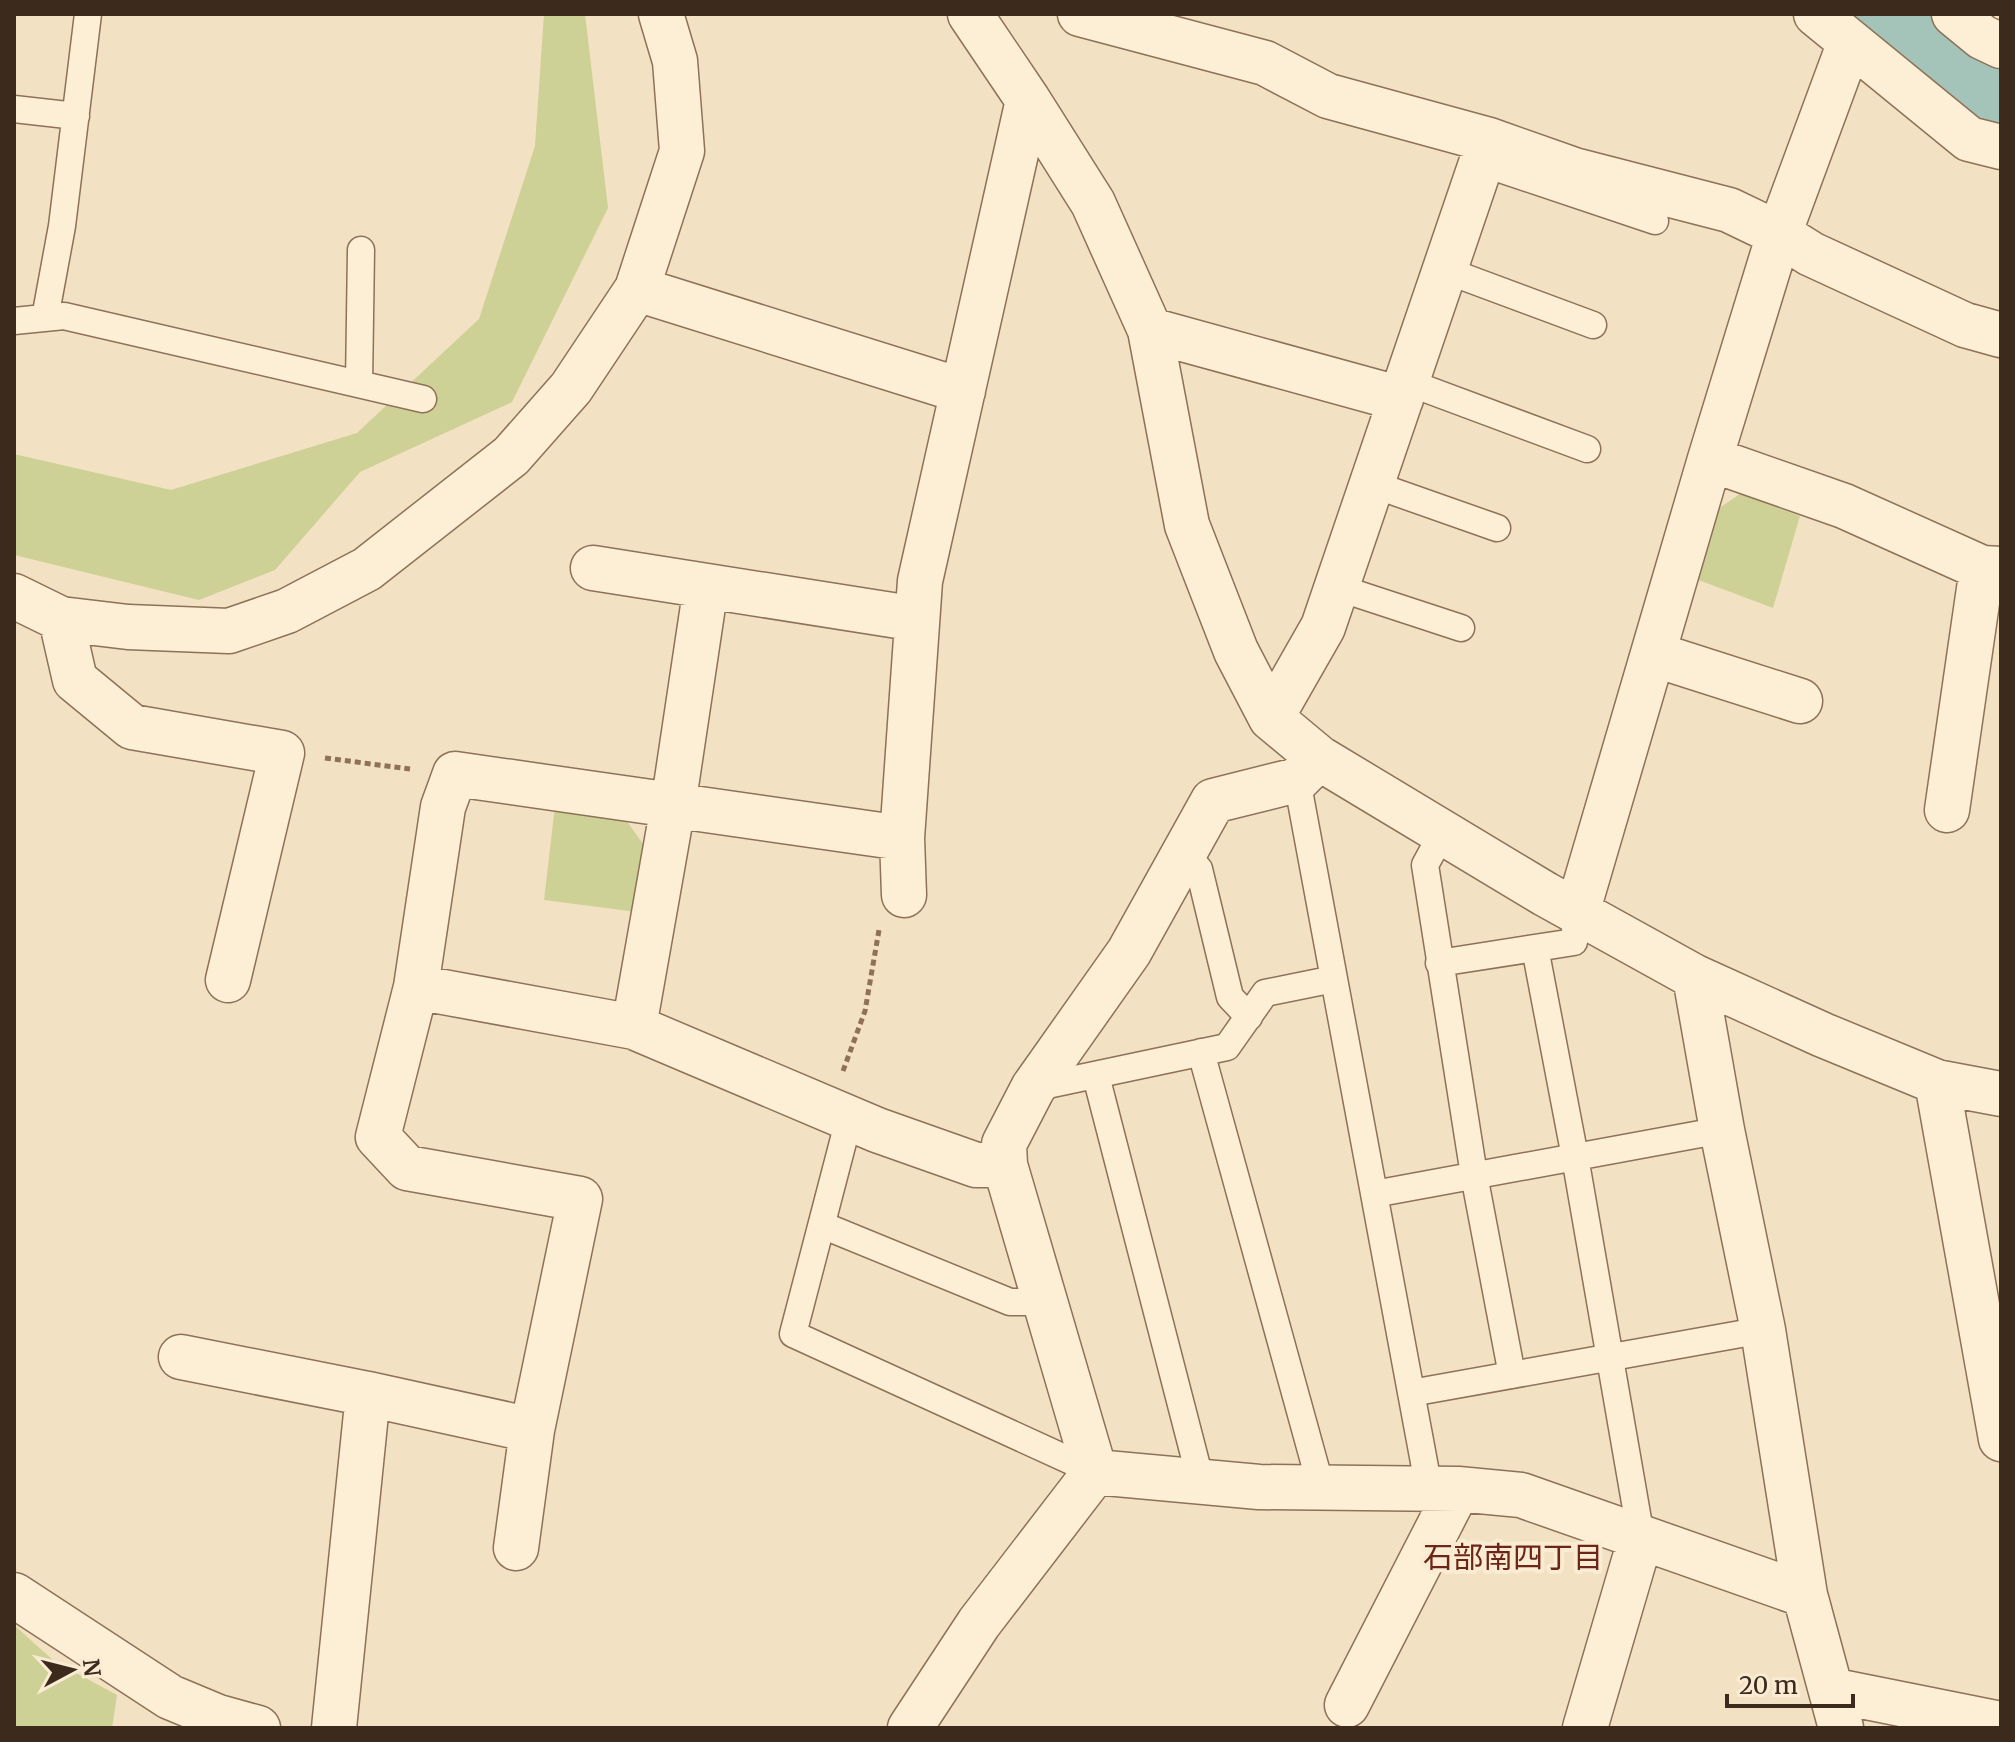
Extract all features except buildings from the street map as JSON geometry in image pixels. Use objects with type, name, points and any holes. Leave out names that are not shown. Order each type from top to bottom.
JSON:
[{"type":"street","points":[[14,596],[61,619],[128,627],[229,631],[287,611],[367,569],[511,456],[571,388],[637,289],[682,151],[675,61],[661,14]]},
{"type":"street","points":[[970,14],[1093,203],[1150,330],[1187,525],[1236,651],[1271,718],[1308,769],[1443,832],[1577,913],[1695,977],[1937,1082],[2001,1094]]},
{"type":"street","points":[[1080,14],[1136,20],[1265,63],[1328,96],[1486,151],[1729,210],[1779,234],[1811,254],[1965,325],[2001,335]]},
{"type":"street","points":[[1816,14],[1969,139],[2001,147]]},
{"type":"street","points":[[1954,14],[1982,37],[2001,46]]},
{"type":"street","points":[[1577,913],[1779,234],[1850,42]]},
{"type":"street","points":[[892,906],[902,838],[920,581],[1028,100]]},
{"type":"street","points":[[1271,718],[1323,627],[1486,151]]},
{"type":"street","points":[[637,289],[963,391]]},
{"type":"street","points":[[1150,330],[1404,390]]},
{"type":"street","points":[[1710,459],[1844,506],[1991,569],[1947,810]]},
{"type":"street","points":[[593,568],[917,619]]},
{"type":"street","points":[[634,1027],[673,806],[706,586]]},
{"type":"street","points":[[61,619],[75,680],[132,727],[282,753],[228,980]]},
{"type":"street","points":[[1653,654],[1800,701]]},
{"type":"street","points":[[1095,1472],[1005,1165],[1004,1144],[1033,1088],[1129,952],[1213,801],[1308,769]]},
{"type":"street","points":[[516,1548],[532,1430],[580,1199],[407,1168],[378,1137],[416,987],[443,807],[455,774],[902,838]]},
{"type":"street","points":[[1695,977],[1722,1130],[1763,1330],[1805,1595],[1836,1709],[2001,1724]]},
{"type":"street","points":[[416,987],[634,1027],[839,1114],[976,1165],[1005,1165]]},
{"type":"street","points":[[1937,1082],[1988,1292],[2001,1439]]},
{"type":"street","points":[[181,1357],[532,1430]]},
{"type":"street","points":[[334,1728],[368,1394]]},
{"type":"street","points":[[1095,1472],[1259,1487],[1444,1489],[1521,1495],[1805,1595]]},
{"type":"street","points":[[910,1728],[979,1623],[1095,1472]]},
{"type":"street","points":[[1347,1705],[1444,1489]]},
{"type":"street","points":[[1585,1728],[1641,1537]]},
{"type":"street","points":[[14,1595],[170,1697],[248,1727]]},
{"type":"lane","points":[[45,318],[62,226],[88,14]]},
{"type":"lane","points":[[14,109],[76,116]]},
{"type":"lane","points":[[1486,151],[1655,221]]},
{"type":"lane","points":[[359,384],[361,250]]},
{"type":"lane","points":[[1445,270],[1593,325]]},
{"type":"lane","points":[[14,321],[64,316],[423,399]]},
{"type":"lane","points":[[1404,390],[1587,449]]},
{"type":"lane","points":[[1372,484],[1497,528]]},
{"type":"lane","points":[[1336,587],[1461,628]]},
{"type":"lane","points":[[1308,769],[1334,979],[1411,1393],[1444,1489]]},
{"type":"lane","points":[[1443,832],[1425,865],[1474,1175],[1512,1375]]},
{"type":"lane","points":[[1185,855],[1199,869],[1230,997],[1249,1017]]},
{"type":"lane","points":[[1439,963],[1574,942],[1577,913]]},
{"type":"lane","points":[[1535,948],[1641,1537]]},
{"type":"lane","points":[[1033,1088],[1227,1047],[1265,993],[1334,979]]},
{"type":"lane","points":[[1201,1052],[1321,1487]]},
{"type":"lane","points":[[1096,1076],[1201,1482]]},
{"type":"lane","points":[[839,1114],[822,1225],[793,1334],[1095,1472]]},
{"type":"lane","points":[[1374,1194],[1722,1130]]},
{"type":"lane","points":[[822,1225],[1010,1302],[1047,1302]]},
{"type":"lane","points":[[1411,1393],[1763,1330]]},
{"type":"path","points":[[282,753],[455,774]]},
{"type":"path","points":[[839,1114],[892,906]]},
{"type":"green space","points":[[544,14],[585,14],[608,208],[512,402],[360,472],[275,570],[199,600],[14,555],[14,454],[171,490],[357,433],[479,319],[535,146]]},
{"type":"green space","points":[[1740,494],[1800,516],[1773,608],[1688,576],[1706,517]]},
{"type":"green space","points":[[555,806],[626,820],[646,848],[637,912],[544,900]]},
{"type":"green space","points":[[14,1625],[54,1661],[117,1695],[112,1728],[14,1728]]},
{"type":"waterway","points":[[1885,14],[1985,94],[2001,100]]},
{"type":"district","name":"石部南四丁目","points":[[1513,1557]]}]
